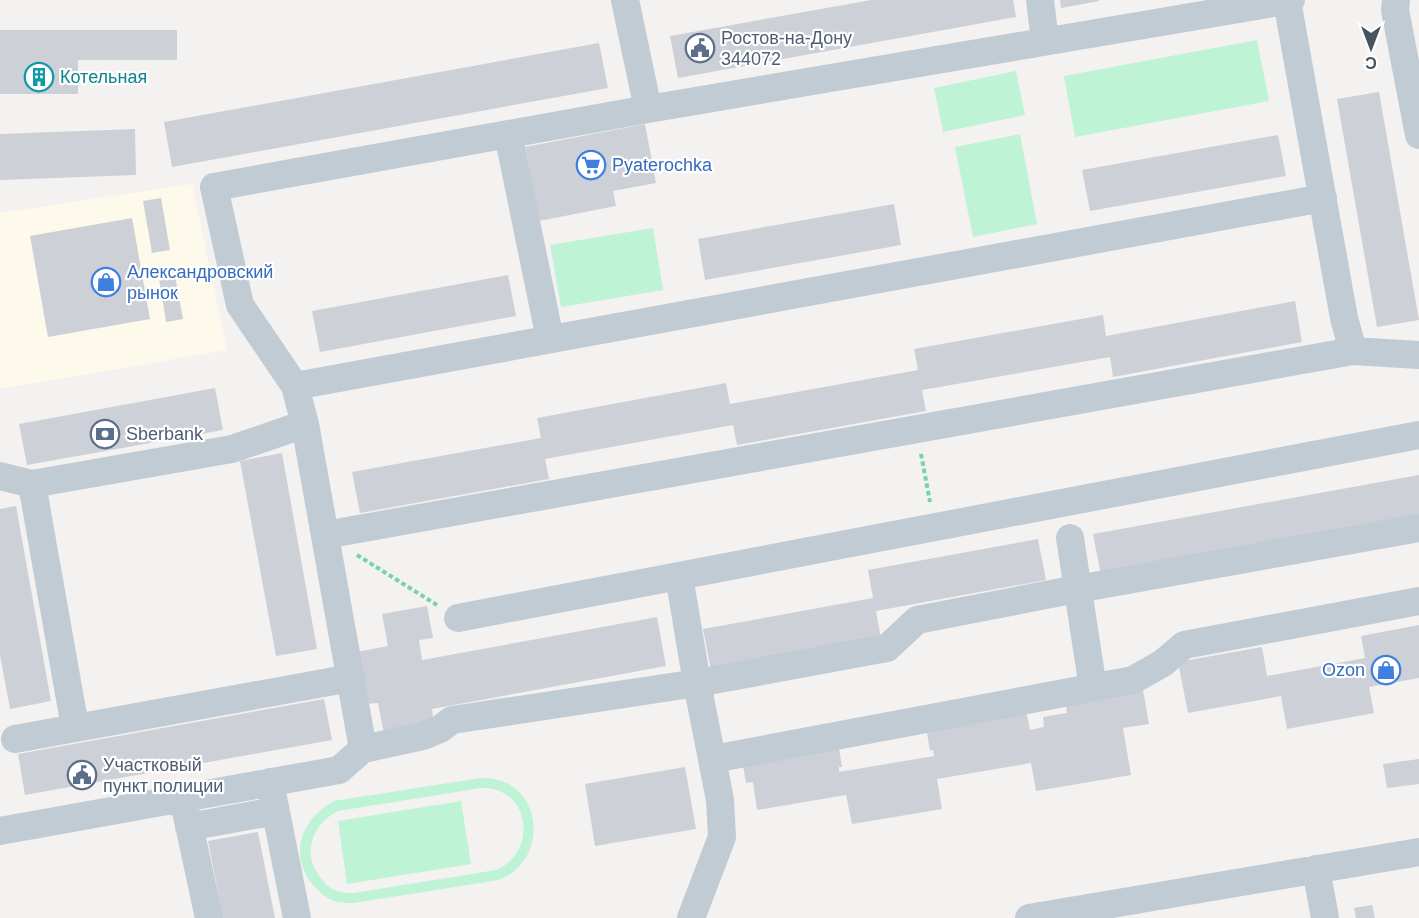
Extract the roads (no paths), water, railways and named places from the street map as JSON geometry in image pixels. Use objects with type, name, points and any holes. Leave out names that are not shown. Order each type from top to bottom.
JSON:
[{"type":"lane","points":[[625,0],[648,109]]},
{"type":"lane","points":[[1040,0],[1045,41]]},
{"type":"lane","points":[[1396,0],[1395,10],[1419,135]]},
{"type":"lane","points":[[363,749],[305,424],[295,386],[240,305],[213,187],[648,109],[1289,1],[1344,318],[1353,351]]},
{"type":"lane","points":[[508,134],[550,339]]},
{"type":"lane","points":[[295,386],[1323,198]]},
{"type":"lane","points":[[325,535],[1353,351],[1419,355]]},
{"type":"lane","points":[[0,476],[32,484],[232,449],[305,424]]},
{"type":"lane","points":[[458,618],[1419,435]]},
{"type":"lane","points":[[32,484],[75,728]]},
{"type":"lane","points":[[1064,502],[1093,688]]},
{"type":"lane","points":[[0,831],[339,770],[363,749],[423,736],[440,729],[452,720],[698,683],[887,648],[916,620],[1419,528]]},
{"type":"lane","points":[[679,576],[720,800],[723,837],[691,918]]},
{"type":"lane","points":[[712,759],[1133,680],[1162,663],[1184,645],[1419,602]]},
{"type":"lane","points":[[15,739],[351,678]]},
{"type":"lane","points":[[270,782],[297,918]]},
{"type":"lane","points":[[183,797],[209,918]]},
{"type":"lane","points":[[189,827],[275,812]]},
{"type":"lane","points":[[1029,918],[1419,852]]},
{"type":"lane","points":[[1316,869],[1324,918]]},
{"type":"place","name":"Ростов-на-Дону 344072","points":[[700,48]]},
{"type":"place","name":"Котельная","points":[[39,77]]},
{"type":"place","name":"Pyaterochka","points":[[591,165]]},
{"type":"place","name":"Александровский рынок","points":[[106,282]]},
{"type":"place","name":"Sberbank","points":[[105,434]]},
{"type":"place","name":"Ozon","points":[[1386,670]]},
{"type":"place","name":"Участковый пункт полиции","points":[[82,775]]}]
